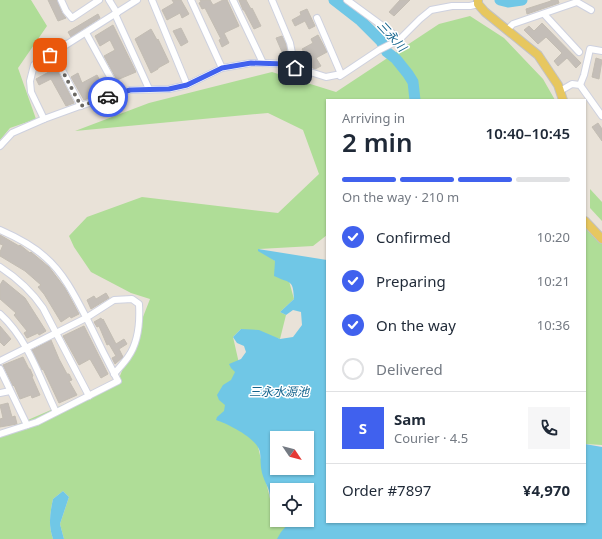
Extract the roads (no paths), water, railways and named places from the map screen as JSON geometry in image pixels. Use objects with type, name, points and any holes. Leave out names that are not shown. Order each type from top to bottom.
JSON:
[{"type":"main road","points":[[478,2],[485,12],[538,55],[558,85],[563,99]]},
{"type":"main road","points":[[586,222],[602,239]]},
{"type":"street","points":[[61,0],[66,11],[72,18],[99,0]]},
{"type":"street","points":[[109,0],[149,89]]},
{"type":"street","points":[[44,119],[31,92],[30,81],[34,66],[137,0]]},
{"type":"street","points":[[152,0],[187,85]]},
{"type":"street","points":[[191,0],[222,68]]},
{"type":"street","points":[[233,0],[263,63]]},
{"type":"street","points":[[272,0],[290,43],[295,68]]},
{"type":"street","points":[[347,0],[392,33],[399,40]]},
{"type":"street","points":[[341,74],[338,76],[344,74],[379,50],[399,40],[431,10],[452,6],[470,6],[478,2]]},
{"type":"street","points":[[507,30],[513,24],[577,2],[591,10]]},
{"type":"street","points":[[544,14],[579,52]]},
{"type":"street","points":[[317,18],[341,74]]},
{"type":"street","points":[[86,33],[119,93]]},
{"type":"street","points":[[580,85],[590,49],[602,51]]},
{"type":"street","points":[[53,53],[81,106]]},
{"type":"street","points":[[0,146],[12,133],[44,119],[81,106],[130,90],[169,89],[187,85],[222,68],[263,63],[285,64],[326,77],[341,74]]},
{"type":"street","points":[[560,91],[572,84],[580,85],[602,116]]},
{"type":"street","points":[[0,230],[21,240],[45,256],[64,278],[80,304],[118,381],[56,412],[27,425],[0,434]]},
{"type":"street","points":[[0,267],[35,296],[43,308],[89,396]]},
{"type":"street","points":[[0,361],[86,318],[114,300],[132,300],[139,304],[140,315],[135,341],[129,355],[114,374]]},
{"type":"street","points":[[0,314],[15,330],[26,348],[56,412]]},
{"type":"street","points":[[0,369],[27,425]]},
{"type":"street","points":[[0,393],[10,391]]},
{"type":"water","name":"三永水源池","points":[[258,249],[326,260],[326,523],[586,523],[586,444],[602,447],[602,539],[277,539],[285,527],[314,527],[314,483],[270,483],[270,499],[261,470],[260,452],[258,447],[241,432],[216,420],[217,417],[224,411],[225,405],[219,400],[217,395],[223,385],[231,380],[235,372],[229,364],[241,359],[246,352],[244,346],[237,343],[233,337],[241,329],[259,330],[280,339],[293,337],[302,325],[301,312],[293,310],[286,315],[280,312],[294,299],[293,288],[290,283],[274,276],[275,261],[258,251]]},
{"type":"water","points":[[63,491],[69,497],[60,524],[64,539],[53,539],[50,529],[50,519],[53,499]]},
{"type":"waterway","name":"三永川","points":[[334,0],[361,21],[381,41],[387,52],[396,59],[413,82],[415,99]]},
{"type":"waterway","points":[[500,0],[508,2],[522,0]]}]
